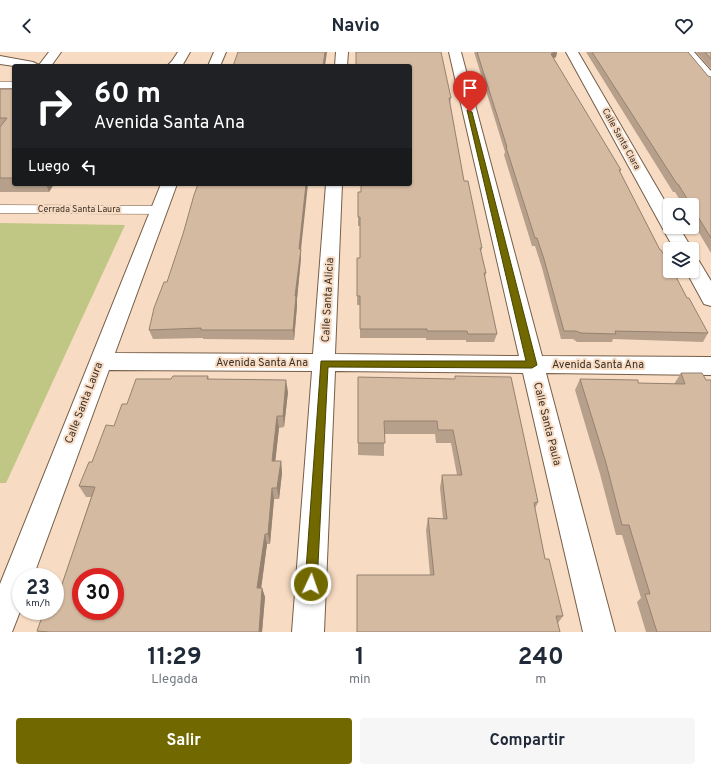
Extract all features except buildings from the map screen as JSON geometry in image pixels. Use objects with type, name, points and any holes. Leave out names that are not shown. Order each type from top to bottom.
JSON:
[{"type":"street","points":[[46,64],[55,52]]},
{"type":"street","points":[[176,64],[184,52]]},
{"type":"street","points":[[215,64],[220,52]]},
{"type":"street","points":[[341,64],[342,52]]},
{"type":"street","name":"Calle Santa Paula","points":[[455,52],[599,632]]},
{"type":"street","name":"Calle Santa Clara","points":[[572,52],[663,214]]},
{"type":"street","points":[[687,52],[711,79]]},
{"type":"street","points":[[0,60],[22,64]]},
{"type":"street","name":"Calle Santa Laura","points":[[0,623],[168,186]]},
{"type":"street","name":"Calle Santa Alicia","points":[[308,632],[334,186]]},
{"type":"street","points":[[699,278],[711,299]]},
{"type":"street","name":"Avenida Santa Ana","points":[[101,361],[711,366]]},
{"type":"lane","points":[[0,85],[12,85]]},
{"type":"lane","name":"Cerrada Santa Laura","points":[[0,209],[159,210]]},
{"type":"green space","points":[[0,223],[125,225],[6,483],[0,483]]},
{"type":"route","points":[[311,584],[324,363],[532,365],[470,112]]}]
